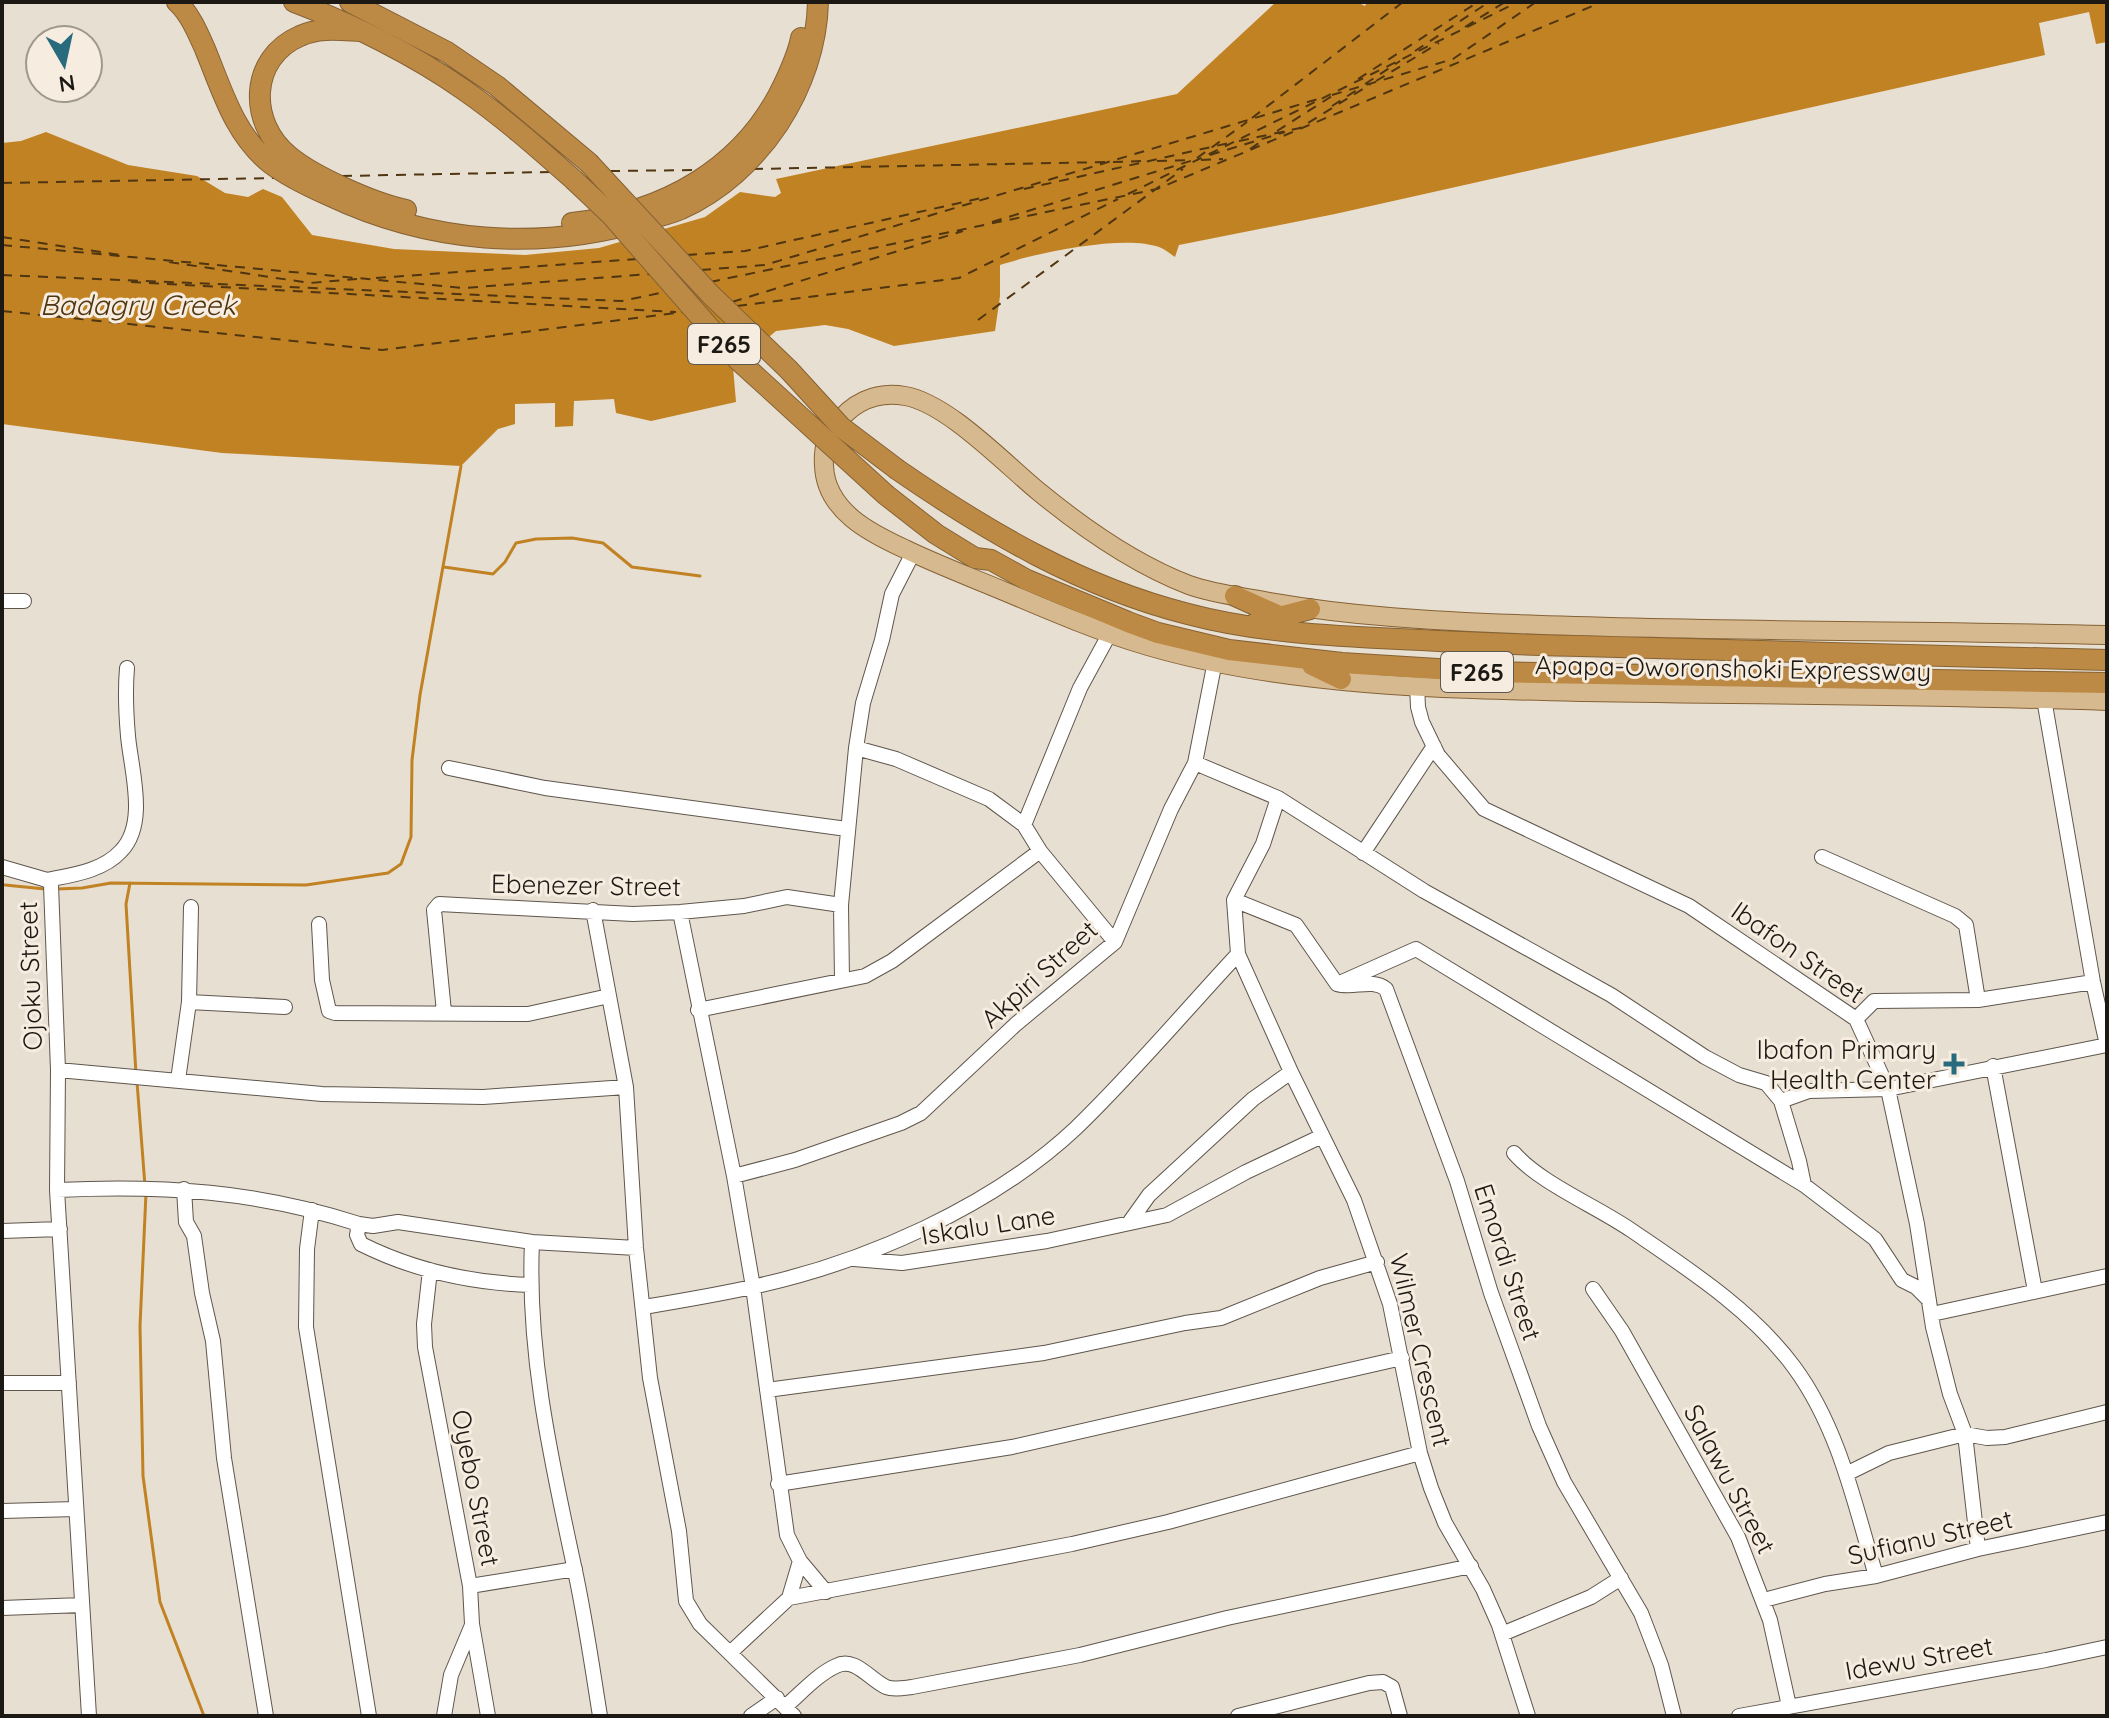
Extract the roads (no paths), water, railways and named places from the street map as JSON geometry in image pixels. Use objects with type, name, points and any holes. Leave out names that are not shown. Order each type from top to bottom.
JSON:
[{"type":"highway","points":[[177,2],[199,35],[236,125],[249,143],[271,163],[305,184],[367,214],[428,230],[486,238],[549,239],[605,232],[681,209],[715,188],[747,162],[775,130],[798,91],[812,53],[818,2]]},
{"type":"highway","name":"Apapa-Oworonshoki Expressway","points":[[294,2],[360,31],[467,91],[611,215],[738,360],[886,495],[961,550],[975,558],[991,560],[1066,597],[1158,633],[1229,650],[1266,663],[1341,671],[2107,683]]},
{"type":"highway","name":"Apapa-Oworonshoki Expressway","points":[[350,2],[447,52],[497,86],[589,163],[711,295],[789,370],[841,427],[967,518],[1060,568],[1138,599],[1226,622],[1311,634],[1495,644],[2107,660]]},
{"type":"highway","points":[[360,31],[318,30],[300,35],[280,47],[268,63],[261,80],[259,98],[262,121],[289,156],[387,206],[448,220],[498,226],[553,226],[592,221],[655,204],[701,182],[731,158],[758,129],[776,102],[799,49],[805,2]]},
{"type":"highway","points":[[1235,596],[1281,616],[1311,634]]},
{"type":"highway","points":[[1226,622],[1254,623],[1310,609]]},
{"type":"highway","points":[[1266,663],[1309,664],[1341,671]]},
{"type":"main road","name":"Apapa-Oworonshoki Expressway","points":[[1266,663],[1215,661],[1151,647],[913,553],[869,532],[850,518],[828,490],[824,470],[828,434],[863,400],[879,395],[903,395],[927,402],[1085,527],[1148,567],[1193,587],[1310,609],[1382,617],[1592,627],[2107,635]]},
{"type":"main road","name":"Apapa-Oworonshoki Expressway","points":[[1341,671],[1417,685],[1522,690],[2107,701]]},
{"type":"street","points":[[842,980],[841,905],[863,703],[892,594],[913,553]]},
{"type":"street","points":[[2,601],[24,601]]},
{"type":"street","points":[[1024,825],[1080,688],[1110,633]]},
{"type":"street","name":"Akpiri Street","points":[[734,1176],[795,1160],[921,1113],[1016,1024],[1115,942],[1171,809],[1195,763],[1215,661]]},
{"type":"street","points":[[50,887],[99,866],[121,851],[133,833],[135,809],[128,738],[127,668]]},
{"type":"street","name":"Ibafon Street","points":[[1417,685],[1418,707],[1438,755],[1484,809],[1689,906],[1856,1019],[1888,1089],[1917,1224],[1933,1327],[1950,1394],[1965,1434],[1978,1549]]},
{"type":"street","points":[[1781,1101],[1809,1091],[1888,1089],[2107,1045],[2093,982],[2044,699]]},
{"type":"street","points":[[1363,853],[1434,746]]},
{"type":"street","points":[[856,748],[896,759],[989,799],[1024,825],[1040,851],[1115,942]]},
{"type":"street","points":[[1195,763],[1278,798],[1424,891],[1611,995],[1705,1057],[1739,1075],[1766,1083],[1781,1101],[1804,1185]]},
{"type":"street","points":[[449,768],[545,788],[847,829]]},
{"type":"street","points":[[1278,798],[1263,844],[1234,900],[1296,925],[1337,984],[1416,949],[1804,1185],[1875,1239],[1902,1280],[1916,1287],[1931,1307],[2107,1276]]},
{"type":"street","points":[[698,1010],[865,976],[892,961],[1040,851]]},
{"type":"street","points":[[1822,857],[1955,916],[1966,925],[1978,1000]]},
{"type":"street","name":"Ojoku Street","points":[[2,867],[50,887],[58,1070],[57,1190],[89,1716]]},
{"type":"street","name":"Ebenezer Street","points":[[444,1012],[436,906],[633,914],[744,906],[787,897],[841,905]]},
{"type":"street","name":"Wilmer Crescent","points":[[1234,900],[1238,954],[1354,1200],[1390,1304],[1420,1453],[1445,1523],[1471,1566],[1502,1634],[1528,1716]]},
{"type":"street","points":[[178,1080],[189,1002],[191,907]]},
{"type":"street","points":[[593,910],[626,1087],[636,1248],[650,1378],[679,1531],[686,1601],[700,1624],[786,1707]]},
{"type":"street","points":[[680,912],[734,1176],[753,1287],[787,1535],[800,1561],[826,1592]]},
{"type":"street","points":[[319,924],[322,980],[329,1011],[335,1013],[528,1014],[609,996]]},
{"type":"street","points":[[644,1307],[753,1287],[853,1259],[965,1209],[1004,1185],[1074,1130],[1238,954]]},
{"type":"street","points":[[1856,1019],[1874,1001],[1978,1000],[2093,982]]},
{"type":"street","name":"Emordi Street","points":[[1337,984],[1377,984],[1386,989],[1457,1181],[1491,1293],[1539,1426],[1571,1494],[1621,1578],[1650,1635],[1674,1716]]},
{"type":"street","points":[[189,1002],[285,1007]]},
{"type":"street","points":[[1993,1066],[2035,1291]]},
{"type":"street","points":[[58,1070],[322,1094],[468,1097],[626,1087]]},
{"type":"street","points":[[1129,1223],[1149,1195],[1253,1099],[1291,1072]]},
{"type":"street","name":"Iskalu Lane","points":[[853,1259],[902,1263],[1047,1241],[1174,1213],[1246,1172],[1322,1136]]},
{"type":"street","points":[[1514,1153],[1538,1175],[1604,1212],[1670,1257],[1760,1329],[1794,1367],[1824,1418],[1846,1474],[1876,1576]]},
{"type":"street","points":[[57,1190],[127,1187],[184,1189],[271,1200],[373,1226],[398,1222],[532,1242],[636,1248]]},
{"type":"street","points":[[184,1189],[186,1222],[194,1236],[213,1341],[224,1458],[266,1716]]},
{"type":"street","points":[[312,1210],[307,1249],[306,1327],[369,1716]]},
{"type":"street","points":[[359,1224],[357,1235],[361,1244],[383,1255],[430,1270],[495,1284],[530,1285]]},
{"type":"street","points":[[2,1231],[60,1229]]},
{"type":"street","points":[[532,1242],[530,1285],[541,1400],[551,1464],[575,1569],[600,1716]]},
{"type":"street","points":[[767,1390],[1044,1353],[1221,1318],[1320,1278],[1377,1262]]},
{"type":"street","name":"Oyebo Street","points":[[430,1270],[424,1324],[425,1347],[470,1586],[472,1624],[488,1716]]},
{"type":"street","name":"Salawu Street","points":[[1593,1289],[1622,1331],[1738,1537],[1764,1600],[1789,1706]]},
{"type":"street","points":[[778,1484],[1012,1447],[1402,1358]]},
{"type":"street","points":[[2,1383],[69,1383]]},
{"type":"street","points":[[1846,1474],[1889,1453],[1965,1434],[2005,1437],[2107,1412]]},
{"type":"street","points":[[789,1598],[1072,1544],[1168,1522],[1420,1453]]},
{"type":"street","points":[[2,1511],[76,1509]]},
{"type":"street","name":"Sufianu Street","points":[[1764,1600],[2107,1522]]},
{"type":"street","points":[[731,1652],[789,1598],[800,1561]]},
{"type":"street","points":[[751,1716],[786,1707],[834,1666],[844,1663],[854,1665],[884,1686],[893,1689],[912,1687],[1080,1655],[1227,1618],[1471,1566]]},
{"type":"street","points":[[470,1586],[575,1569]]},
{"type":"street","points":[[1502,1634],[1591,1597],[1621,1578]]},
{"type":"street","points":[[2,1608],[82,1605]]},
{"type":"street","points":[[444,1716],[451,1675],[472,1624]]},
{"type":"street","name":"Idewu Street","points":[[1739,1716],[2107,1647]]},
{"type":"street","points":[[1238,1716],[1383,1682],[1392,1687],[1400,1716]]},
{"type":"water","name":"Badagry Creek","points":[[1276,2],[1357,2],[1365,6],[1367,2],[2107,2],[2107,42],[2096,44],[2089,12],[2039,23],[2045,55],[1335,214],[1179,245],[1175,257],[1159,247],[1124,243],[1080,247],[1016,260],[1000,265],[995,331],[894,346],[848,329],[825,325],[776,331],[733,367],[736,402],[651,421],[616,413],[614,399],[574,401],[573,426],[555,427],[555,403],[515,404],[515,424],[498,429],[461,466],[222,453],[2,424],[2,143],[21,141],[46,132],[128,165],[197,176],[225,193],[248,197],[263,189],[282,197],[312,235],[394,249],[525,255],[599,248],[705,217],[740,192],[775,197],[781,193],[776,179],[1177,94]]},
{"type":"waterway","points":[[57,889],[111,883],[306,885],[388,873],[401,864],[411,837],[412,760],[420,695],[461,466]]},
{"type":"waterway","points":[[444,567],[493,574],[505,562],[516,543],[572,538],[603,543],[632,567],[700,576]]},
{"type":"waterway","points":[[130,883],[126,904],[136,1074]]},
{"type":"waterway","points":[[5,885],[45,889]]},
{"type":"waterway","points":[[137,1082],[145,1186]]},
{"type":"waterway","points":[[146,1193],[140,1326],[143,1476],[160,1602],[204,1716]]},
{"type":"place","name":"Ibafon Primary Health Center","points":[[1954,1064]]}]
